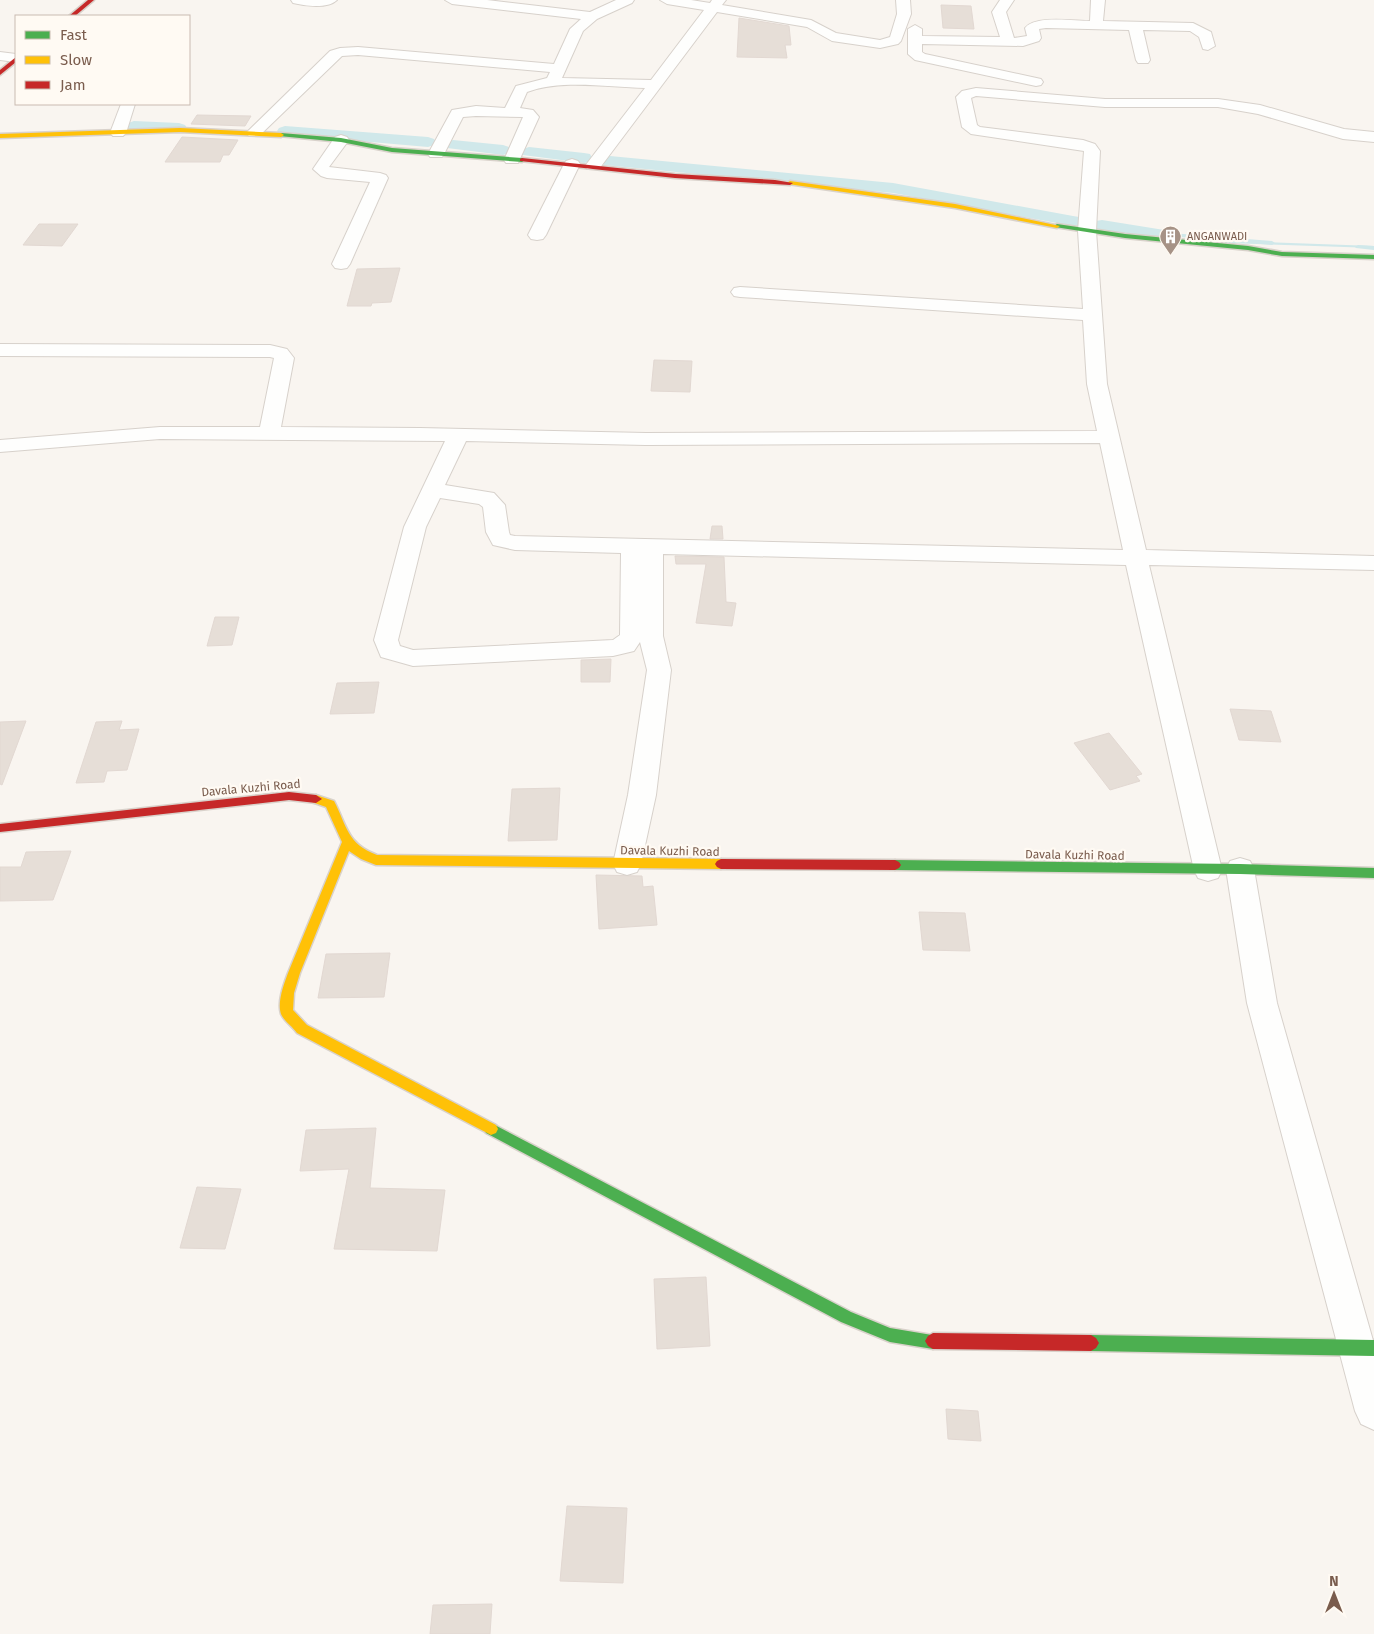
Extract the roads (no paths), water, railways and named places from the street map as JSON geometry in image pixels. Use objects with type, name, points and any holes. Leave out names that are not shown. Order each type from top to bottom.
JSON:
[{"type":"street","points":[[73,15],[91,0]]},
{"type":"street","points":[[298,0],[308,2],[330,0]]},
{"type":"street","points":[[452,0],[592,16]]},
{"type":"street","points":[[511,112],[521,88],[556,75],[577,29],[592,16],[626,0]]},
{"type":"street","points":[[667,0],[717,4],[811,24],[832,37],[880,44],[893,41],[896,38],[904,7]]},
{"type":"street","points":[[1007,41],[1006,31],[999,12],[1008,0]]},
{"type":"street","points":[[1096,26],[1098,0]]},
{"type":"street","points":[[593,166],[686,41],[717,4]]},
{"type":"street","points":[[904,7],[903,18],[915,23],[915,54],[920,57],[1054,86],[1068,91],[1071,99]]},
{"type":"street","points":[[915,40],[1031,40],[1034,38],[1032,28],[1038,24],[1194,27],[1206,36],[1208,46]]},
{"type":"street","points":[[1135,26],[1143,60]]},
{"type":"street","points":[[254,133],[335,54],[340,52],[358,51],[556,75],[655,84]]},
{"type":"street","points":[[0,56],[15,58]]},
{"type":"street","points":[[0,73],[15,59]]},
{"type":"street","points":[[1208,870],[1097,384],[1087,231],[1092,156],[1090,147],[976,131],[970,128],[963,97],[976,92],[1131,103],[1218,103],[1260,110],[1343,134],[1374,137]]},
{"type":"street","points":[[118,133],[128,105]]},
{"type":"street","points":[[436,154],[457,114],[471,111],[528,114],[532,117],[512,160]]},
{"type":"street","points":[[0,136],[180,130],[254,133],[341,140],[392,150],[572,164],[675,176],[738,178],[808,185],[956,206],[1087,231],[1248,248],[1282,254],[1374,257]]},
{"type":"street","points":[[341,140],[321,169],[327,173],[380,178],[341,264]]},
{"type":"street","points":[[537,235],[572,164]]},
{"type":"street","points":[[740,292],[1093,315]]},
{"type":"street","points":[[0,350],[270,351],[280,353],[284,358],[269,434]]},
{"type":"street","points":[[0,446],[160,433],[420,434],[646,439],[1109,437]]},
{"type":"street","points":[[458,435],[415,528],[386,640],[390,651],[402,656],[423,657],[612,648],[625,645],[632,636],[642,546]]},
{"type":"street","points":[[432,490],[486,498],[494,505],[497,515],[496,533],[501,540],[515,543],[1374,563]]},
{"type":"street","points":[[628,864],[642,795],[659,670],[651,636],[642,546]]},
{"type":"street","name":"Davala Kuzhi Road","points":[[0,828],[288,796],[312,797],[330,804],[348,843],[360,855],[376,860],[1240,869],[1374,873]]},
{"type":"street","points":[[348,843],[294,973],[288,993],[287,1012],[302,1029],[846,1317],[890,1335],[935,1341],[1365,1348]]},
{"type":"street","points":[[1240,869],[1262,1003],[1365,1348],[1374,1411]]},
{"type":"water","points":[[1202,240],[1374,246],[1374,248],[1227,243]]},
{"type":"waterway","points":[[134,126],[179,128]]},
{"type":"waterway","points":[[285,131],[428,142]]},
{"type":"waterway","points":[[453,145],[503,150]]},
{"type":"waterway","points":[[529,152],[584,158]]},
{"type":"waterway","points":[[610,161],[893,188],[1073,221]]},
{"type":"waterway","points":[[1102,225],[1158,234]]},
{"type":"waterway","points":[[1158,234],[1272,243]]},
{"type":"waterway","points":[[1358,247],[1374,248]]},
{"type":"place","name":"ANGANWADI","points":[[1171,255]]}]
